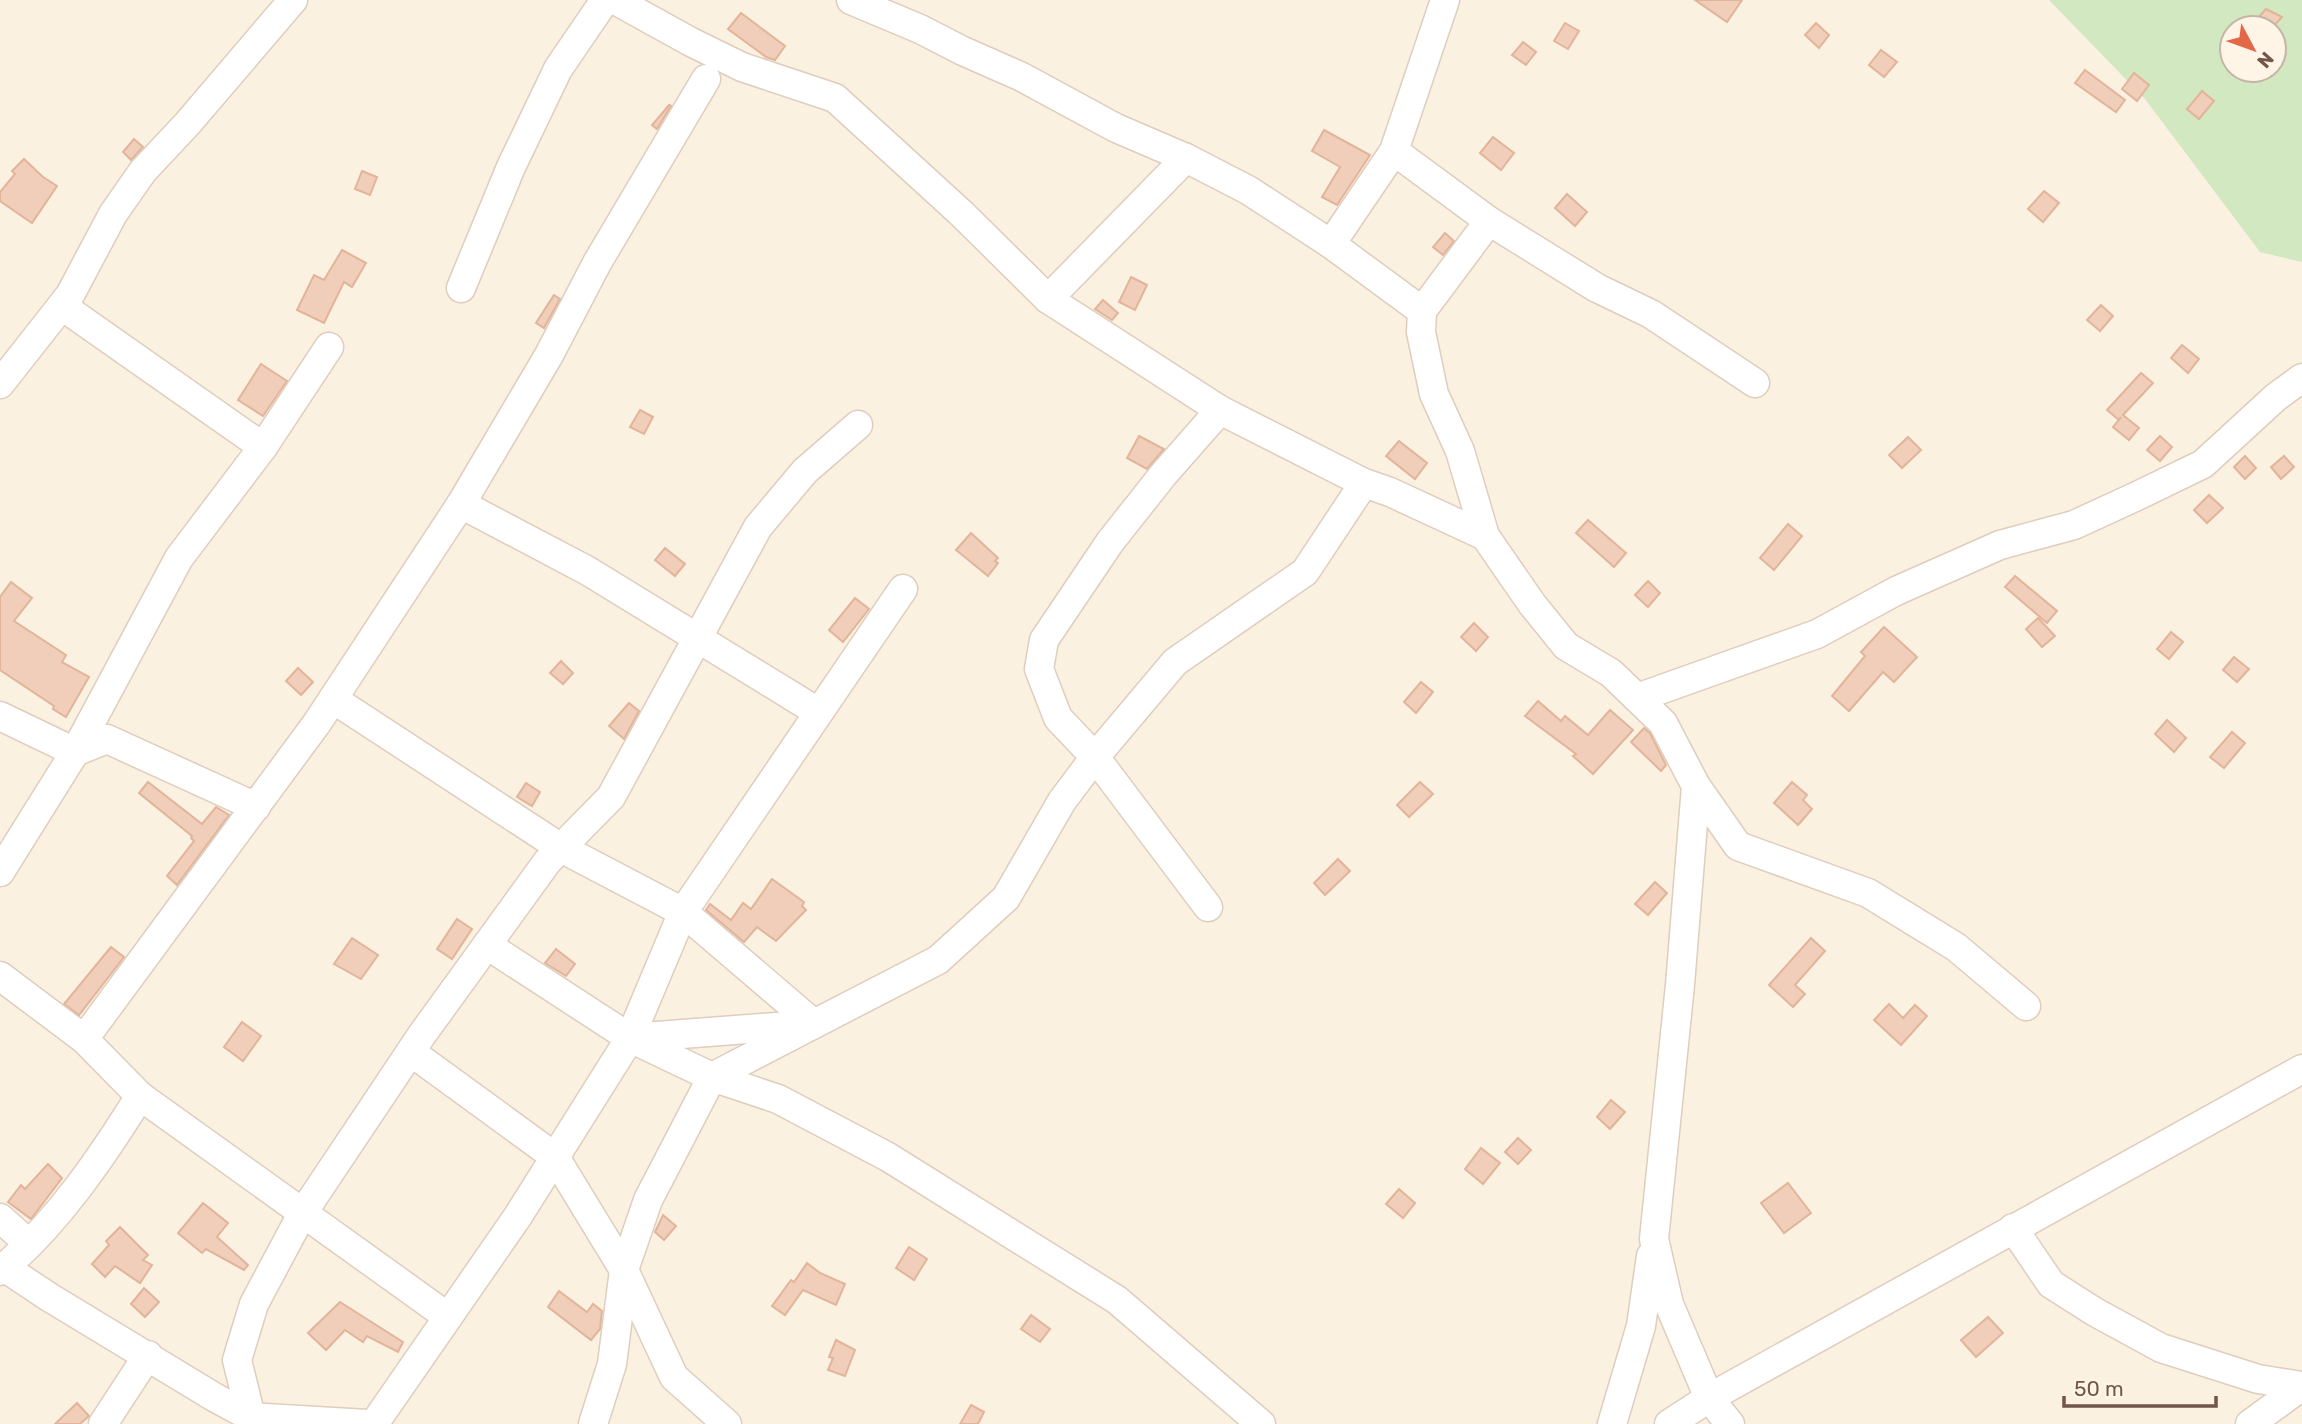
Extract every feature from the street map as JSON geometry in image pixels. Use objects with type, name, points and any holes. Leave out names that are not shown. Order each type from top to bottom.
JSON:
[{"type":"street","points":[[4,375],[62,306],[113,214],[143,171],[188,123],[293,0]]},
{"type":"street","points":[[461,288],[511,167],[558,69],[605,0]]},
{"type":"street","points":[[615,0],[742,67],[835,98],[961,213],[1048,299],[1220,410],[1364,483],[1390,492],[1485,536]]},
{"type":"street","points":[[851,0],[920,29],[1022,78],[1116,128],[1186,158],[1248,190],[1331,244],[1422,311]]},
{"type":"street","points":[[1331,244],[1394,151],[1445,0]]},
{"type":"street","points":[[83,1040],[333,699],[461,503],[549,355],[597,263],[706,79]]},
{"type":"street","points":[[1394,151],[1489,221],[1597,288],[1651,314],[1755,383]]},
{"type":"street","points":[[1048,299],[1186,158]]},
{"type":"street","points":[[1489,221],[1422,311],[1421,332],[1434,394],[1460,452],[1485,536],[1532,604],[1566,646],[1611,673],[1663,723],[1696,786],[1738,846],[1868,893],[1956,947],[2026,1006]]},
{"type":"street","points":[[62,306],[263,447]]},
{"type":"street","points":[[0,872],[75,752],[179,558],[263,447],[329,347]]},
{"type":"street","points":[[1637,698],[1816,635],[1896,591],[2000,545],[2074,525],[2137,496],[2203,464],[2276,397],[2302,378]]},
{"type":"street","points":[[1208,907],[1095,757],[1058,718],[1039,669],[1044,640],[1110,541],[1220,410]]},
{"type":"street","points":[[250,1422],[237,1360],[254,1304],[302,1214],[411,1052],[547,862],[611,797],[758,527],[805,471],[858,425]]},
{"type":"street","points":[[593,1424],[612,1364],[624,1270],[648,1200],[712,1077],[938,960],[1006,898],[1062,801],[1095,757],[1175,662],[1305,572],[1364,483]]},
{"type":"street","points":[[461,503],[588,571],[696,640],[818,712]]},
{"type":"street","points":[[374,1424],[518,1216],[630,1038],[683,912],[903,589]]},
{"type":"street","points":[[333,699],[561,848],[683,912],[814,1024]]},
{"type":"street","points":[[0,716],[75,752],[107,739],[256,807]]},
{"type":"street","points":[[1612,1424],[1641,1326],[1654,1239],[1681,972],[1696,786]]},
{"type":"street","points":[[487,945],[630,1038],[712,1077],[778,1099],[888,1157],[1116,1300],[1261,1424]]},
{"type":"street","points":[[0,976],[83,1040],[139,1096],[448,1317]]},
{"type":"street","points":[[630,1038],[814,1024]]},
{"type":"street","points":[[411,1052],[555,1157],[624,1270],[674,1377],[727,1424]]},
{"type":"street","points":[[1669,1424],[1709,1398],[2302,1069]]},
{"type":"street","points":[[139,1096],[105,1152],[29,1243],[2,1269],[148,1355],[250,1422],[367,1424]]},
{"type":"street","points":[[0,1218],[29,1243]]},
{"type":"street","points":[[2013,1228],[2051,1284],[2128,1330],[2161,1348],[2258,1379],[2301,1386]]},
{"type":"street","points":[[1654,1239],[1669,1304],[1709,1398],[1730,1424]]},
{"type":"street","points":[[103,1424],[148,1355]]},
{"type":"street","points":[[2250,1424],[2301,1386]]},
{"type":"green space","points":[[2049,0],[2302,0],[2302,262],[2260,252],[2145,99]]},
{"type":"building","points":[[1695,0],[1742,0],[1727,22]]},
{"type":"building","points":[[2266,9],[2276,14],[2262,14]]},
{"type":"building","points":[[741,13],[785,46],[775,60],[766,57],[728,29]]},
{"type":"building","points":[[1565,23],[1579,31],[1568,49],[1554,41]]},
{"type":"building","points":[[1816,23],[1829,35],[1819,48],[1805,35]]},
{"type":"building","points":[[1523,42],[1536,52],[1526,65],[1512,55]]},
{"type":"building","points":[[1881,50],[1897,62],[1884,77],[1869,65]]},
{"type":"building","points":[[2085,70],[2125,100],[2116,112],[2075,83]]},
{"type":"building","points":[[2134,73],[2149,85],[2137,101],[2122,89]]},
{"type":"building","points":[[2202,91],[2214,101],[2199,119],[2187,109]]},
{"type":"building","points":[[669,105],[671,106],[657,129],[652,125]]},
{"type":"building","points":[[1324,130],[1370,155],[1337,205],[1322,197],[1340,167],[1312,151]]},
{"type":"building","points":[[1493,137],[1514,153],[1501,170],[1480,153]]},
{"type":"building","points":[[134,139],[143,147],[131,160],[123,152]]},
{"type":"building","points":[[24,159],[57,186],[32,223],[0,201],[0,192],[15,174],[12,171]]},
{"type":"building","points":[[362,171],[377,177],[370,195],[355,189]]},
{"type":"building","points":[[2044,191],[2059,203],[2043,222],[2028,209]]},
{"type":"building","points":[[1567,194],[1587,212],[1575,226],[1555,208]]},
{"type":"building","points":[[1445,233],[1454,241],[1443,255],[1433,247]]},
{"type":"building","points":[[342,250],[366,263],[352,287],[344,282],[324,323],[297,310],[314,275],[324,280]]},
{"type":"building","points":[[1131,277],[1147,285],[1135,310],[1119,302]]},
{"type":"building","points":[[554,295],[560,299],[544,328],[536,323]]},
{"type":"building","points":[[1103,300],[1118,313],[1112,320],[1095,309]]},
{"type":"building","points":[[2101,305],[2113,316],[2100,331],[2087,320]]},
{"type":"building","points":[[2182,345],[2199,359],[2188,373],[2171,358]]},
{"type":"building","points":[[261,364],[287,381],[263,416],[238,400]]},
{"type":"building","points":[[2141,373],[2153,383],[2123,415],[2139,428],[2129,440],[2113,427],[2119,420],[2107,410]]},
{"type":"building","points":[[640,410],[653,417],[644,434],[630,427]]},
{"type":"building","points":[[1139,436],[1164,449],[1147,469],[1127,458]]},
{"type":"building","points":[[2160,436],[2172,447],[2160,461],[2147,450]]},
{"type":"building","points":[[1908,437],[1921,450],[1902,468],[1889,455]]},
{"type":"building","points":[[1399,441],[1427,463],[1415,479],[1386,456]]},
{"type":"building","points":[[2245,456],[2256,468],[2245,479],[2234,467]]},
{"type":"building","points":[[2284,456],[2294,467],[2281,479],[2271,467]]},
{"type":"building","points":[[2209,495],[2223,508],[2207,523],[2194,510]]},
{"type":"building","points":[[1588,520],[1626,553],[1614,567],[1576,533]]},
{"type":"building","points":[[1788,524],[1802,536],[1774,570],[1760,558]]},
{"type":"building","points":[[971,533],[998,558],[995,561],[998,563],[988,576],[956,550]]},
{"type":"building","points":[[665,548],[685,564],[675,576],[655,560]]},
{"type":"building","points":[[2015,576],[2057,611],[2047,623],[2005,587]]},
{"type":"building","points":[[1648,581],[1660,593],[1648,607],[1635,595]]},
{"type":"building","points":[[11,582],[32,598],[14,621],[66,655],[62,662],[89,677],[66,717],[0,670],[0,597]]},
{"type":"building","points":[[855,598],[869,609],[843,642],[829,630]]},
{"type":"building","points":[[2038,618],[2055,636],[2042,647],[2026,629]]},
{"type":"building","points":[[1474,623],[1488,637],[1476,651],[1461,637]]},
{"type":"building","points":[[1884,627],[1917,657],[1894,682],[1883,672],[1849,711],[1832,696],[1865,656],[1861,652]]},
{"type":"building","points":[[2171,632],[2183,642],[2169,659],[2157,649]]},
{"type":"building","points":[[2234,657],[2249,669],[2237,682],[2223,670]]},
{"type":"building","points":[[561,661],[573,673],[563,684],[550,673]]},
{"type":"building","points":[[298,668],[313,682],[301,695],[286,681]]},
{"type":"building","points":[[1421,682],[1433,692],[1416,713],[1404,702]]},
{"type":"building","points":[[1538,701],[1561,721],[1565,716],[1588,735],[1610,710],[1633,730],[1593,774],[1573,756],[1576,754],[1525,716]]},
{"type":"building","points":[[629,703],[639,711],[624,739],[609,726]]},
{"type":"building","points":[[2167,720],[2186,738],[2174,752],[2155,734]]},
{"type":"building","points":[[1644,728],[1650,733],[1666,765],[1661,771],[1631,742]]},
{"type":"building","points":[[2232,732],[2245,743],[2224,768],[2210,757]]},
{"type":"building","points":[[148,782],[202,824],[216,807],[229,815],[177,885],[167,876],[194,841],[192,836],[139,793]]},
{"type":"building","points":[[1420,782],[1433,794],[1409,817],[1397,805]]},
{"type":"building","points":[[1792,782],[1807,795],[1803,800],[1812,809],[1798,825],[1774,803]]},
{"type":"building","points":[[526,783],[540,792],[532,806],[517,797]]},
{"type":"building","points":[[1338,859],[1350,871],[1325,895],[1314,883]]},
{"type":"building","points":[[772,879],[804,902],[802,906],[806,910],[776,941],[757,927],[744,942],[706,910],[710,904],[731,920],[743,903],[751,909]]},
{"type":"building","points":[[1655,882],[1667,893],[1648,915],[1635,904]]},
{"type":"building","points":[[457,919],[472,929],[452,959],[437,949]]},
{"type":"building","points":[[352,938],[378,955],[361,979],[334,964]]},
{"type":"building","points":[[1811,938],[1825,951],[1795,985],[1805,994],[1793,1007],[1769,985]]},
{"type":"building","points":[[111,947],[124,957],[79,1015],[64,1004]]},
{"type":"building","points":[[556,949],[575,964],[566,976],[545,963]]},
{"type":"building","points":[[1889,1004],[1903,1018],[1915,1005],[1927,1016],[1901,1045],[1874,1020]]},
{"type":"building","points":[[242,1022],[261,1036],[243,1061],[224,1047]]},
{"type":"building","points":[[1611,1100],[1625,1112],[1610,1129],[1597,1117]]},
{"type":"building","points":[[1518,1138],[1531,1150],[1518,1164],[1505,1152]]},
{"type":"building","points":[[1481,1148],[1500,1163],[1483,1184],[1465,1169]]},
{"type":"building","points":[[48,1164],[62,1178],[31,1219],[8,1202],[21,1185],[25,1189]]},
{"type":"building","points":[[1788,1183],[1811,1213],[1784,1233],[1761,1203]]},
{"type":"building","points":[[1399,1189],[1415,1203],[1403,1218],[1386,1204]]},
{"type":"building","points":[[203,1203],[228,1223],[217,1237],[248,1265],[244,1270],[206,1249],[202,1253],[178,1233]]},
{"type":"building","points":[[663,1215],[676,1226],[664,1240],[655,1232]]},
{"type":"building","points":[[120,1227],[148,1255],[143,1260],[152,1265],[140,1283],[115,1266],[105,1277],[92,1264],[109,1245],[106,1241]]},
{"type":"building","points":[[909,1247],[927,1259],[914,1280],[896,1268]]},
{"type":"building","points":[[807,1263],[820,1273],[845,1284],[836,1305],[803,1290],[785,1315],[772,1306]]},
{"type":"building","points":[[144,1288],[159,1302],[145,1317],[131,1304]]},
{"type":"building","points":[[559,1291],[587,1312],[593,1304],[602,1311],[600,1329],[591,1340],[548,1307]]},
{"type":"building","points":[[340,1302],[403,1342],[398,1352],[367,1336],[363,1342],[345,1330],[326,1350],[308,1333]]},
{"type":"building","points":[[1031,1315],[1050,1329],[1040,1342],[1021,1329]]},
{"type":"building","points":[[1988,1317],[2003,1333],[1976,1357],[1961,1340]]},
{"type":"building","points":[[836,1340],[855,1350],[845,1376],[828,1370],[833,1358],[829,1357]]},
{"type":"building","points":[[77,1403],[89,1416],[80,1424],[55,1424]]},
{"type":"building","points":[[971,1405],[984,1412],[978,1424],[960,1424]]}]
